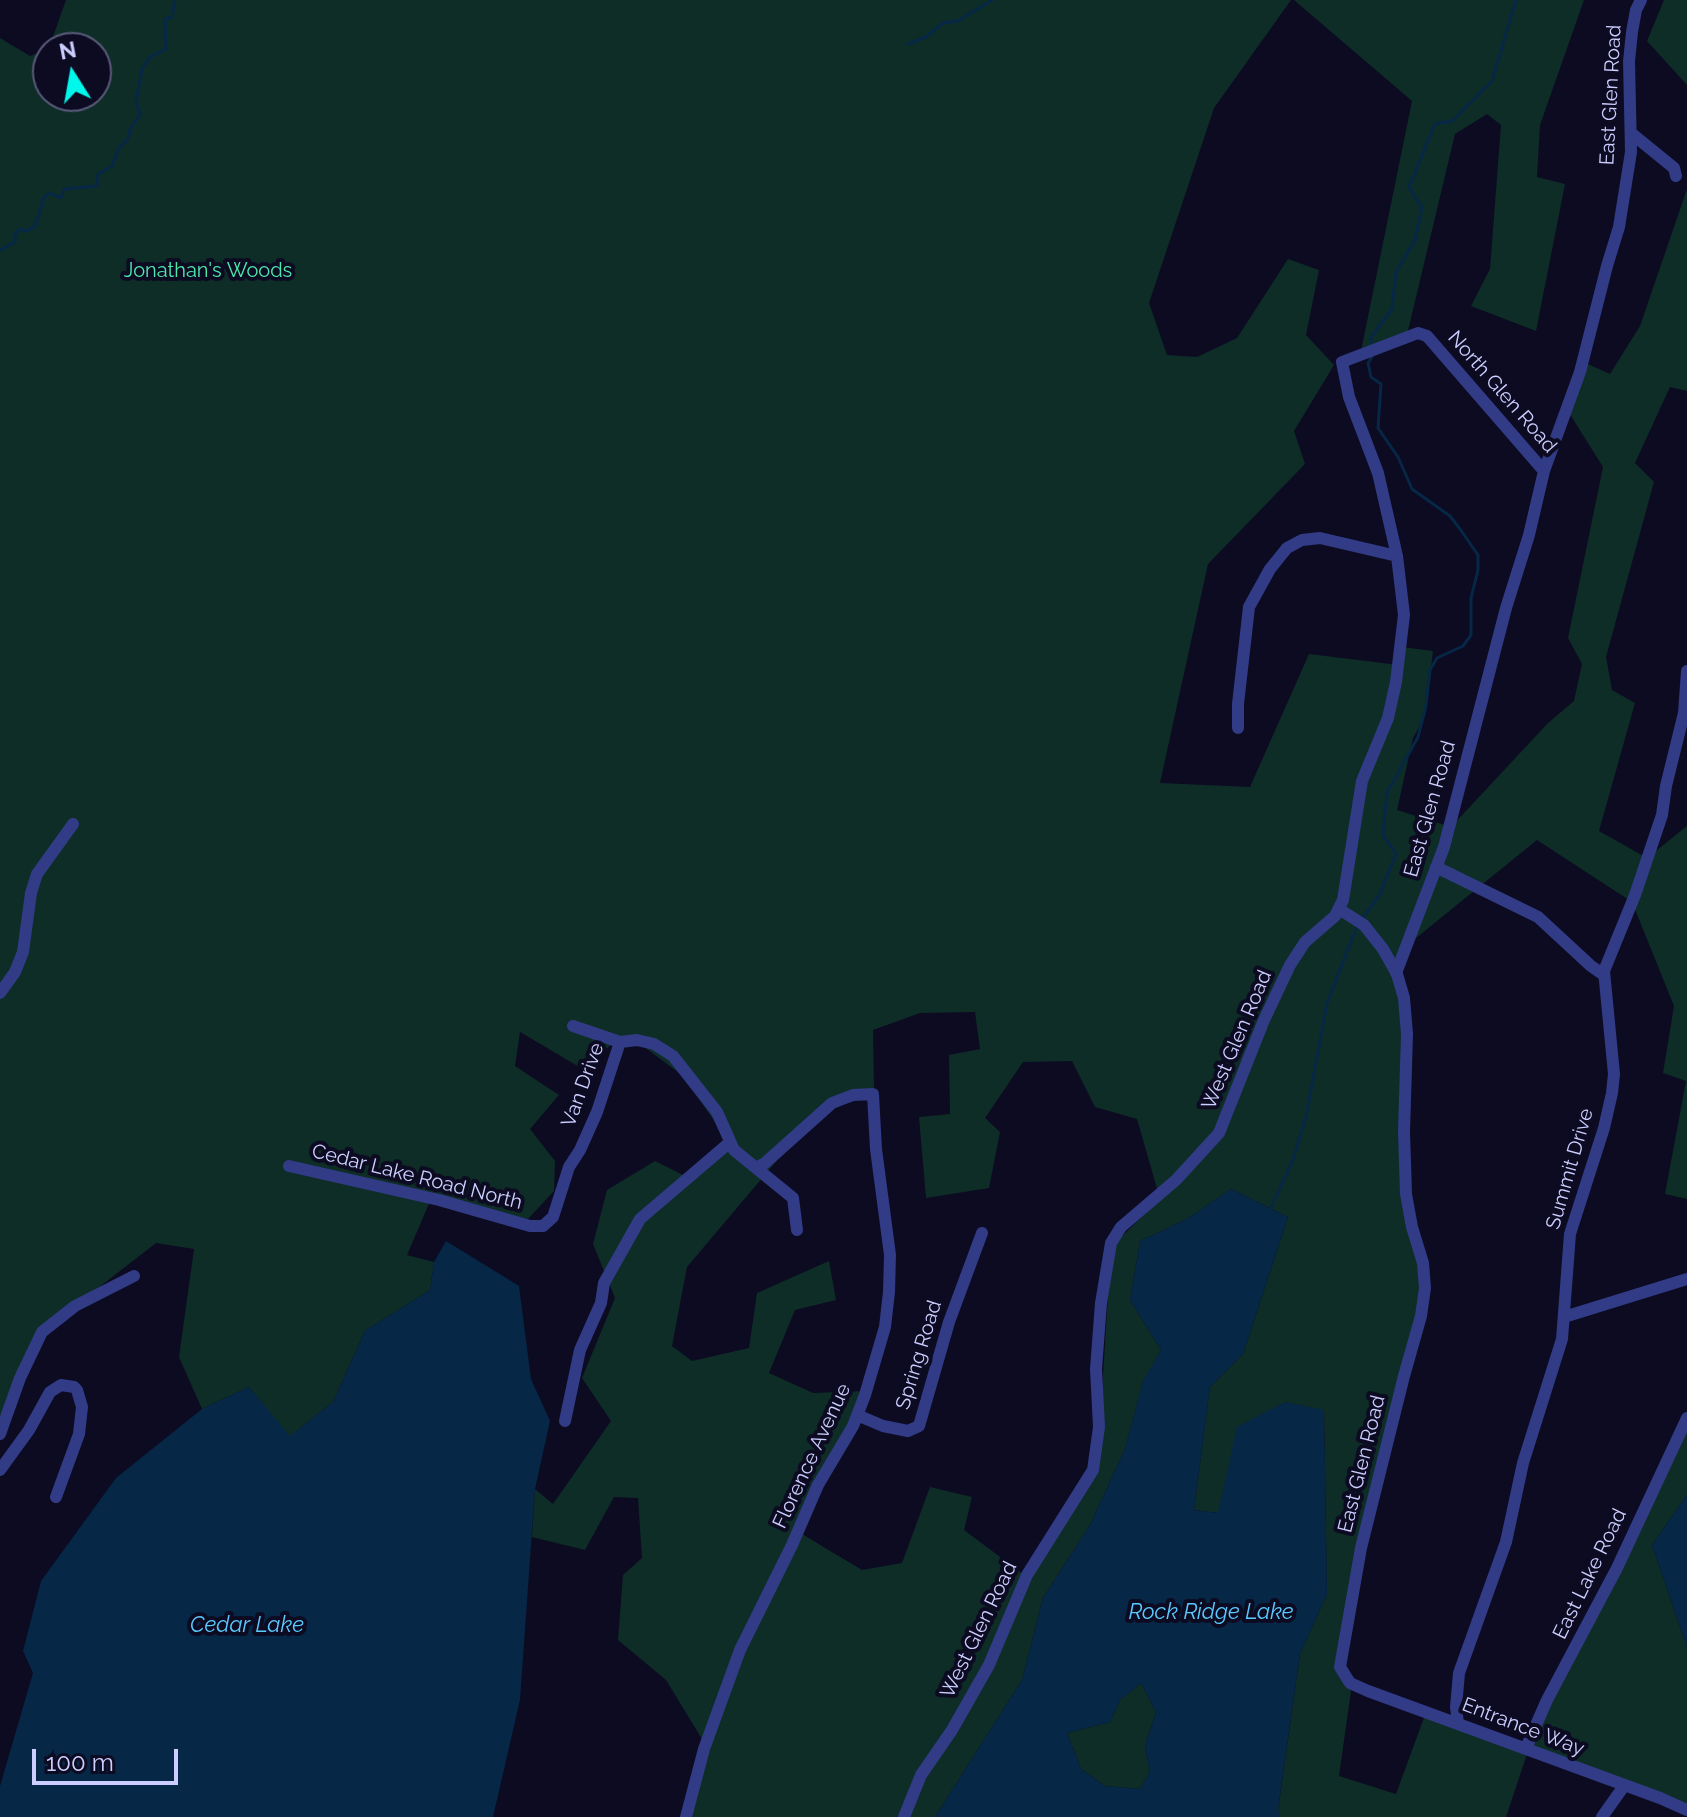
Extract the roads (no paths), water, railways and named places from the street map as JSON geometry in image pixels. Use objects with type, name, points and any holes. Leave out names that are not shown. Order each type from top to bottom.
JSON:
[{"type":"street","name":"East Glen Road","points":[[1347,1680],[1340,1667],[1361,1548],[1421,1316],[1425,1288],[1423,1263],[1406,1194],[1407,1034],[1404,998],[1396,973],[1456,805],[1544,471],[1580,372],[1619,227],[1631,152],[1629,61],[1636,10],[1641,0]]},
{"type":"street","points":[[1631,133],[1674,168],[1676,176]]},
{"type":"street","name":"North Glen Road","points":[[1397,556],[1378,473],[1349,397],[1342,362],[1418,333],[1427,336],[1544,471]]},
{"type":"street","points":[[1238,728],[1249,607],[1280,555],[1294,543],[1320,538],[1397,556],[1404,615],[1396,682],[1388,718],[1362,781],[1339,909],[1364,925],[1383,949],[1396,973]]},
{"type":"street","name":"Summit Drive","points":[[1458,1723],[1459,1673],[1506,1542],[1530,1439],[1562,1339],[1570,1234],[1612,1093],[1614,1074],[1604,975],[1662,815],[1684,713],[1687,671]]},
{"type":"street","points":[[0,993],[15,972],[23,952],[31,893],[37,874],[73,824]]},
{"type":"street","points":[[1436,867],[1538,917],[1604,975]]},
{"type":"street","name":"West Glen Road","points":[[904,1817],[921,1775],[952,1730],[989,1665],[1027,1575],[1093,1470],[1099,1427],[1096,1369],[1101,1303],[1111,1243],[1121,1227],[1176,1180],[1219,1133],[1264,1020],[1290,965],[1305,942],[1339,909]]},
{"type":"street","points":[[573,1026],[620,1042]]},
{"type":"street","name":"Van Drive","points":[[560,1193],[569,1167],[597,1112],[620,1042],[646,1041],[673,1056],[717,1112],[734,1150],[793,1198],[797,1230]]},
{"type":"street","name":"Florence Avenue","points":[[686,1817],[704,1749],[740,1650],[818,1485],[857,1415],[885,1327],[889,1292],[890,1255],[876,1149],[873,1094],[853,1095],[832,1103],[756,1168]]},
{"type":"street","points":[[565,1421],[580,1350],[601,1303],[604,1283],[640,1219],[729,1143]]},
{"type":"street","name":"Cedar Lake Road North","points":[[289,1166],[439,1200],[530,1226],[543,1226],[551,1221],[560,1193]]},
{"type":"street","name":"Spring Road","points":[[857,1415],[883,1426],[908,1431],[919,1426],[949,1322],[982,1233]]},
{"type":"street","points":[[0,1434],[20,1378],[42,1332],[75,1306],[134,1276]]},
{"type":"street","points":[[1564,1317],[1687,1279]]},
{"type":"street","points":[[0,1470],[29,1430],[50,1392],[61,1385],[74,1387],[82,1407],[79,1434],[56,1497]]},
{"type":"street","name":"East Lake Road","points":[[1526,1748],[1547,1700],[1617,1568],[1687,1418]]},
{"type":"street","name":"Entrance Way","points":[[1347,1680],[1368,1691],[1687,1810]]},
{"type":"street","points":[[1602,1817],[1624,1786]]},
{"type":"water","name":"Rock Ridge Lake","points":[[1231,1189],[1288,1217],[1243,1354],[1210,1387],[1194,1510],[1218,1513],[1237,1427],[1285,1402],[1324,1410],[1327,1594],[1300,1654],[1278,1809],[1280,1817],[935,1817],[1022,1680],[1043,1598],[1090,1525],[1125,1449],[1143,1381],[1161,1350],[1130,1300],[1140,1241],[1187,1219]],"holes":[[[1141,1683],[1156,1712],[1145,1746],[1150,1772],[1140,1789],[1105,1786],[1081,1769],[1067,1733],[1110,1722],[1120,1700]]]},
{"type":"water","name":"Cedar Lake","points":[[446,1241],[519,1286],[531,1379],[550,1421],[535,1489],[520,1700],[493,1817],[0,1817],[0,1786],[33,1673],[23,1651],[41,1581],[116,1478],[202,1409],[249,1387],[290,1436],[333,1402],[365,1331],[430,1290],[434,1262]]},
{"type":"water","points":[[1687,1495],[1687,1647],[1652,1545]]},
{"type":"waterway","points":[[0,250],[15,242],[15,234],[20,229],[27,231],[35,226],[44,197],[50,193],[61,198],[64,189],[97,186],[98,174],[112,166],[140,114],[136,102],[142,69],[150,57],[166,49],[165,19],[172,17],[175,0]]},
{"type":"waterway","points":[[908,44],[926,37],[943,23],[958,21],[992,0]]},
{"type":"waterway","points":[[1372,343],[1371,337],[1392,309],[1396,272],[1415,240],[1422,208],[1409,187],[1435,124],[1452,121],[1492,81],[1516,0]]},
{"type":"waterway","points":[[1361,920],[1379,896],[1396,854],[1383,835],[1387,793],[1418,737],[1426,706],[1430,670],[1437,658],[1463,646],[1471,635],[1471,598],[1478,570],[1478,555],[1460,529],[1450,516],[1412,489],[1398,457],[1378,428],[1381,384],[1371,377],[1368,363],[1372,357]]},
{"type":"waterway","points":[[1271,1208],[1292,1162],[1306,1117],[1327,1003],[1357,926]]},
{"type":"park label","name":"Jonathan's Woods","points":[[208,271]]}]
